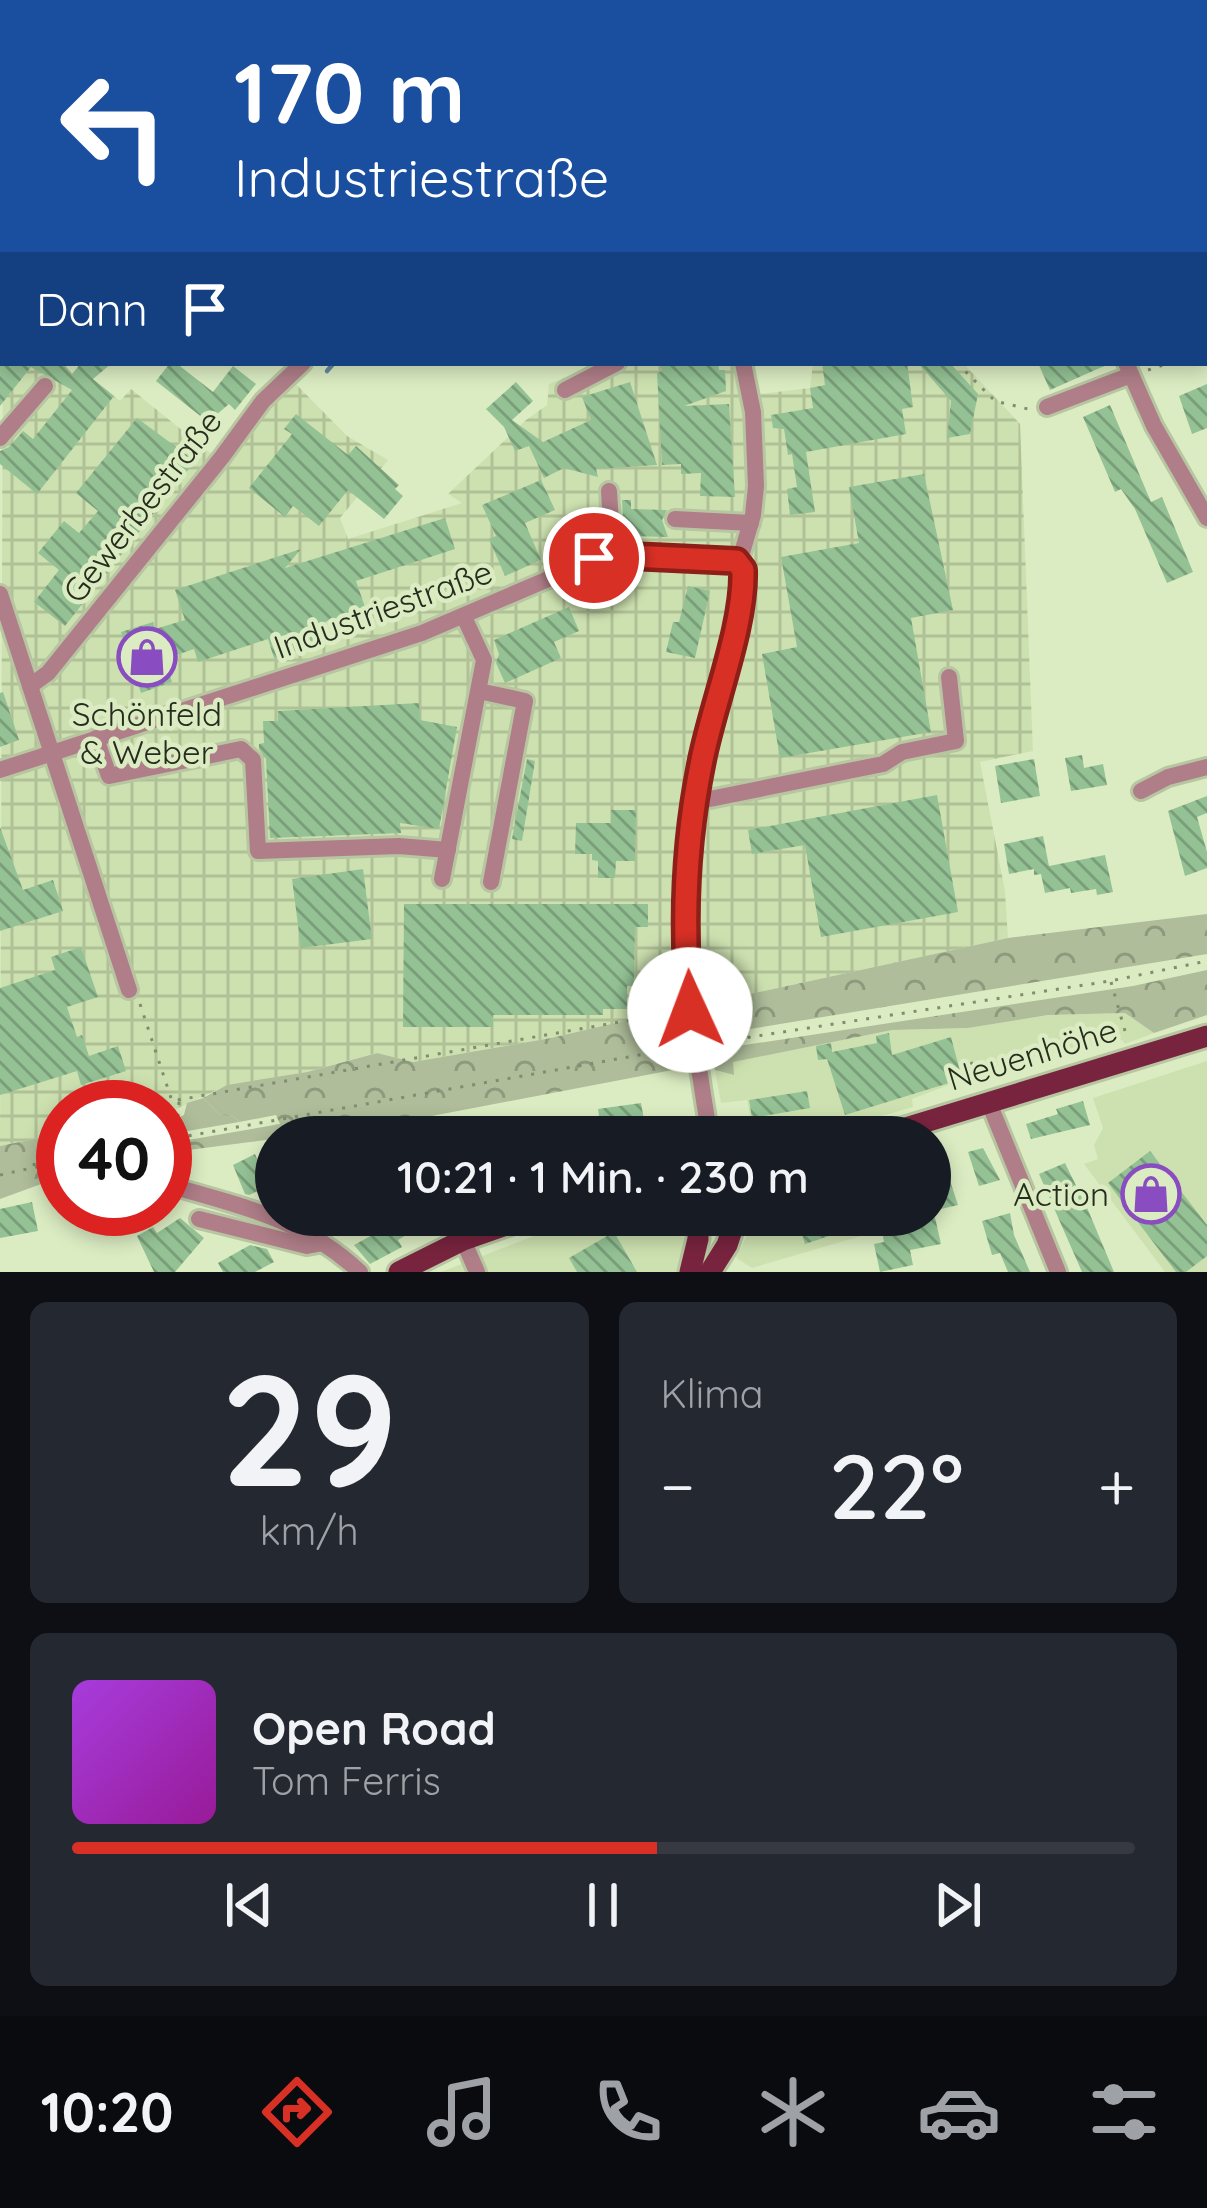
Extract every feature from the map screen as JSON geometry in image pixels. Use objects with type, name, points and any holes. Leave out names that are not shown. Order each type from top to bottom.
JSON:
[{"type":"main road","name":"Neuenhöhe","points":[[946,1116],[1207,1036]]},
{"type":"main road","points":[[398,1272],[475,1236]]},
{"type":"main road","points":[[690,1272],[698,1236]]},
{"type":"main road","points":[[710,1272],[730,1236]]},
{"type":"street","name":"Gewerbestraße","points":[[30,686],[48,673],[75,640],[252,414],[300,366]]},
{"type":"street","points":[[565,390],[611,366]]},
{"type":"street","points":[[707,1116],[690,1010],[687,853],[740,599],[744,573],[739,563],[757,486],[756,442],[743,366]]},
{"type":"street","points":[[1047,407],[1128,369],[1180,476],[1207,518]]},
{"type":"street","points":[[0,438],[45,386]]},
{"type":"street","points":[[609,491],[610,523],[619,538],[620,555]]},
{"type":"street","points":[[675,519],[751,523]]},
{"type":"street","name":"Industriestraße","points":[[0,770],[464,616],[594,558],[716,557],[739,563]]},
{"type":"street","points":[[0,594],[129,990]]},
{"type":"street","points":[[442,879],[484,660],[464,616]]},
{"type":"street","points":[[694,802],[883,764],[902,752],[956,741],[949,676]]},
{"type":"street","points":[[478,691],[525,700],[490,882]]},
{"type":"street","points":[[96,738],[109,776],[241,749],[253,760],[259,851],[399,846],[448,850]]},
{"type":"street","points":[[1141,791],[1168,777],[1207,767]]},
{"type":"street","points":[[989,1103],[1058,1272]]},
{"type":"street","points":[[192,1192],[281,1217],[360,1272]]},
{"type":"street","points":[[199,1219],[307,1246],[323,1244]]},
{"type":"street","points":[[463,1240],[477,1272]]},
{"type":"path","points":[[961,366],[995,401],[1024,409],[1047,407]]},
{"type":"path","points":[[192,1135],[1207,961]]},
{"type":"path","points":[[1110,981],[1125,1030]]},
{"type":"path","points":[[129,990],[143,1007],[166,1080]]},
{"type":"path","points":[[192,1098],[690,1010]]},
{"type":"path","points":[[971,1063],[989,1103]]},
{"type":"path","points":[[33,1168],[36,1156]]},
{"type":"path","points":[[0,1175],[36,1167]]},
{"type":"shaded area","points":[[3,366],[66,366],[81,384],[104,388],[120,401],[131,389],[214,456],[233,451],[291,379],[347,436],[388,460],[340,518],[348,539],[462,503],[448,494],[547,405],[549,384],[594,366],[735,366],[743,396],[810,388],[813,366],[966,366],[1020,424],[1033,751],[980,762],[1005,891],[1008,938],[551,1038],[413,1062],[376,1053],[307,1072],[228,1085],[192,1102],[192,1080],[36,1080],[36,1139],[0,1146]]},
{"type":"shaded area","points":[[1125,1013],[1154,1033],[1125,1044],[1122,1040],[1014,1060],[912,1099],[913,1107],[882,1116],[750,1116],[747,1100],[721,1103],[715,1070],[733,1075],[732,1062],[892,1030],[968,1028],[1048,1015]]},
{"type":"shaded area","points":[[1207,1061],[1207,1272],[1165,1272],[1084,1164],[1098,1159],[1094,1145],[1103,1128],[1093,1098]]},
{"type":"shaded area","points":[[534,1236],[683,1236],[688,1249],[683,1272],[441,1272]]},
{"type":"shaded area","points":[[747,1236],[861,1236],[752,1268],[736,1258]]},
{"type":"green space","points":[[1207,914],[1207,954],[707,1036],[704,1004],[1008,938]]},
{"type":"green space","points":[[1207,970],[1207,1015],[1154,1033],[1125,1013],[1048,1015],[968,1028],[892,1030],[733,1062],[734,1075],[715,1070],[712,1050],[1133,986]]},
{"type":"green space","points":[[672,1010],[683,1068],[432,1116],[276,1115],[239,1122],[220,1115],[203,1098],[227,1085],[307,1072],[377,1053],[413,1062],[551,1038]]},
{"type":"green space","points":[[203,1098],[220,1115],[239,1122],[192,1130],[192,1101]]},
{"type":"green space","points":[[255,1128],[255,1141],[192,1150],[192,1139]]},
{"type":"green space","points":[[36,1139],[36,1186],[0,1199],[0,1146]]},
{"type":"building","points":[[0,366],[65,366],[72,374],[79,366],[108,366],[93,379],[114,396],[37,494],[0,464],[0,451],[23,431],[33,439],[72,390],[31,367],[0,406]]},
{"type":"building","points":[[168,366],[180,366],[213,392],[233,366],[256,384],[235,410],[229,404],[208,422],[156,381]]},
{"type":"building","points":[[661,366],[725,370],[726,391],[684,406],[729,404],[735,497],[700,496],[701,473],[681,474],[681,464],[662,465],[657,373]]},
{"type":"building","points":[[822,366],[907,366],[913,407],[902,409],[906,434],[806,452],[815,512],[790,515],[787,489],[797,487],[792,454],[788,455],[784,429],[773,428],[771,415],[813,408],[810,388],[825,385]]},
{"type":"building","points":[[921,366],[953,366],[978,394],[970,434],[947,438],[951,401]]},
{"type":"building","points":[[1039,366],[1104,366],[1050,390]]},
{"type":"building","points":[[516,382],[533,401],[512,420],[543,442],[591,420],[582,397],[630,382],[657,465],[596,469],[598,477],[564,468],[544,478],[529,446],[515,451],[504,427],[486,409]]},
{"type":"building","points":[[1207,384],[1207,428],[1192,434],[1179,396]]},
{"type":"building","points":[[1110,405],[1151,502],[1162,497],[1193,572],[1167,583],[1135,509],[1121,489],[1115,492],[1083,417]]},
{"type":"building","points":[[296,414],[348,455],[356,446],[399,485],[395,489],[403,496],[384,519],[348,490],[319,526],[293,506],[285,517],[249,488],[292,434],[284,429]]},
{"type":"building","points":[[137,418],[195,461],[65,626],[34,602],[59,570],[38,553],[64,521],[79,533],[98,511],[76,493]]},
{"type":"building","points":[[924,474],[953,610],[911,618],[931,732],[780,758],[762,654],[797,647],[781,557],[859,543],[849,487]]},
{"type":"building","points":[[541,480],[555,510],[525,523],[541,560],[505,576],[489,539],[496,536],[482,505]]},
{"type":"building","points":[[622,500],[631,500],[631,509],[667,510],[662,520],[668,537],[630,536],[631,523],[623,517]]},
{"type":"building","points":[[445,518],[455,549],[356,581],[366,610],[310,626],[316,645],[274,658],[268,639],[198,662],[194,649],[165,659],[172,682],[141,693],[121,632],[153,622],[155,629],[185,620],[175,590],[301,549],[285,568]]},
{"type":"building","points":[[688,586],[710,591],[695,658],[666,652]]},
{"type":"building","points":[[569,607],[579,631],[554,642],[561,658],[505,683],[496,663],[499,654],[494,640]]},
{"type":"building","points":[[0,693],[19,740],[0,747]]},
{"type":"building","points":[[419,703],[420,720],[457,727],[439,829],[400,823],[401,833],[270,838],[266,759],[259,749],[264,743],[263,721],[278,721],[278,711]]},
{"type":"building","points":[[1082,755],[1084,768],[1103,764],[1107,785],[1071,791],[1065,758]]},
{"type":"building","points":[[527,759],[535,761],[522,841],[512,839]]},
{"type":"building","points":[[1034,759],[1040,796],[1001,803],[995,766]]},
{"type":"building","points":[[937,795],[958,912],[821,937],[805,845],[752,854],[748,830]]},
{"type":"building","points":[[1207,796],[1207,813],[1197,817],[1207,868],[1185,876],[1168,811]]},
{"type":"building","points":[[611,810],[636,810],[635,861],[616,861],[615,878],[598,878],[598,861],[592,860],[592,854],[575,854],[576,823],[611,823]]},
{"type":"building","points":[[0,827],[23,890],[53,880],[63,911],[0,931]]},
{"type":"building","points":[[1043,836],[1049,866],[1105,855],[1113,892],[1071,893],[1070,888],[1045,893],[1041,874],[1034,875],[1034,869],[1009,874],[1004,844]]},
{"type":"building","points":[[363,869],[372,939],[301,948],[292,879]]},
{"type":"building","points":[[404,904],[648,904],[648,927],[635,927],[634,986],[627,986],[627,1009],[603,1009],[603,1015],[493,1015],[493,1027],[403,1027]]},
{"type":"building","points":[[81,947],[98,997],[67,1007],[77,1037],[82,1035],[89,1056],[118,1046],[126,1071],[80,1080],[77,1071],[36,1080],[0,1095],[0,988],[55,970],[51,957]]},
{"type":"building","points":[[889,1033],[892,1055],[951,1037],[962,1079],[845,1115],[827,1059],[818,1060],[816,1046],[831,1043],[832,1052],[877,1043],[876,1036]]},
{"type":"building","points":[[807,1091],[810,1108],[752,1116],[749,1100]]},
{"type":"building","points":[[1083,1101],[1090,1125],[1031,1139],[1026,1124]]},
{"type":"building","points":[[641,1103],[643,1116],[599,1116],[598,1109]]},
{"type":"building","points":[[983,1148],[1000,1180],[979,1186],[968,1152]]},
{"type":"building","points":[[1150,1151],[1207,1225],[1207,1256],[1186,1272],[1176,1272],[1108,1183]]},
{"type":"building","points":[[255,1154],[255,1192],[245,1194],[233,1165]]},
{"type":"building","points":[[1065,1163],[1114,1272],[1082,1272],[1039,1174]]},
{"type":"building","points":[[32,1202],[36,1231],[0,1238],[0,1209]]},
{"type":"building","points":[[1010,1213],[1030,1272],[1008,1272],[1000,1253],[992,1255],[982,1221]]},
{"type":"building","points":[[192,1228],[204,1238],[175,1272],[154,1272],[137,1236],[192,1236]]},
{"type":"building","points":[[371,1236],[405,1236],[398,1240],[402,1247],[370,1264],[354,1245]]},
{"type":"building","points":[[607,1236],[616,1236],[637,1272],[577,1272],[569,1258]]},
{"type":"building","points":[[803,1236],[829,1236],[805,1244]]},
{"type":"building","points":[[883,1236],[939,1236],[941,1244],[910,1250],[913,1265],[880,1272],[874,1244],[884,1242]]},
{"type":"building","points":[[250,1245],[267,1249],[274,1262],[255,1272],[223,1272],[218,1263]]},
{"type":"waterway","points":[[327,371],[331,366]]},
{"type":"place","name":"Schönfeld & Weber","points":[[147,657]]},
{"type":"place","name":"Action","points":[[1151,1194]]},
{"type":"route","points":[[594,558],[729,558],[743,570],[734,630],[701,763],[687,853],[690,1010]]}]
